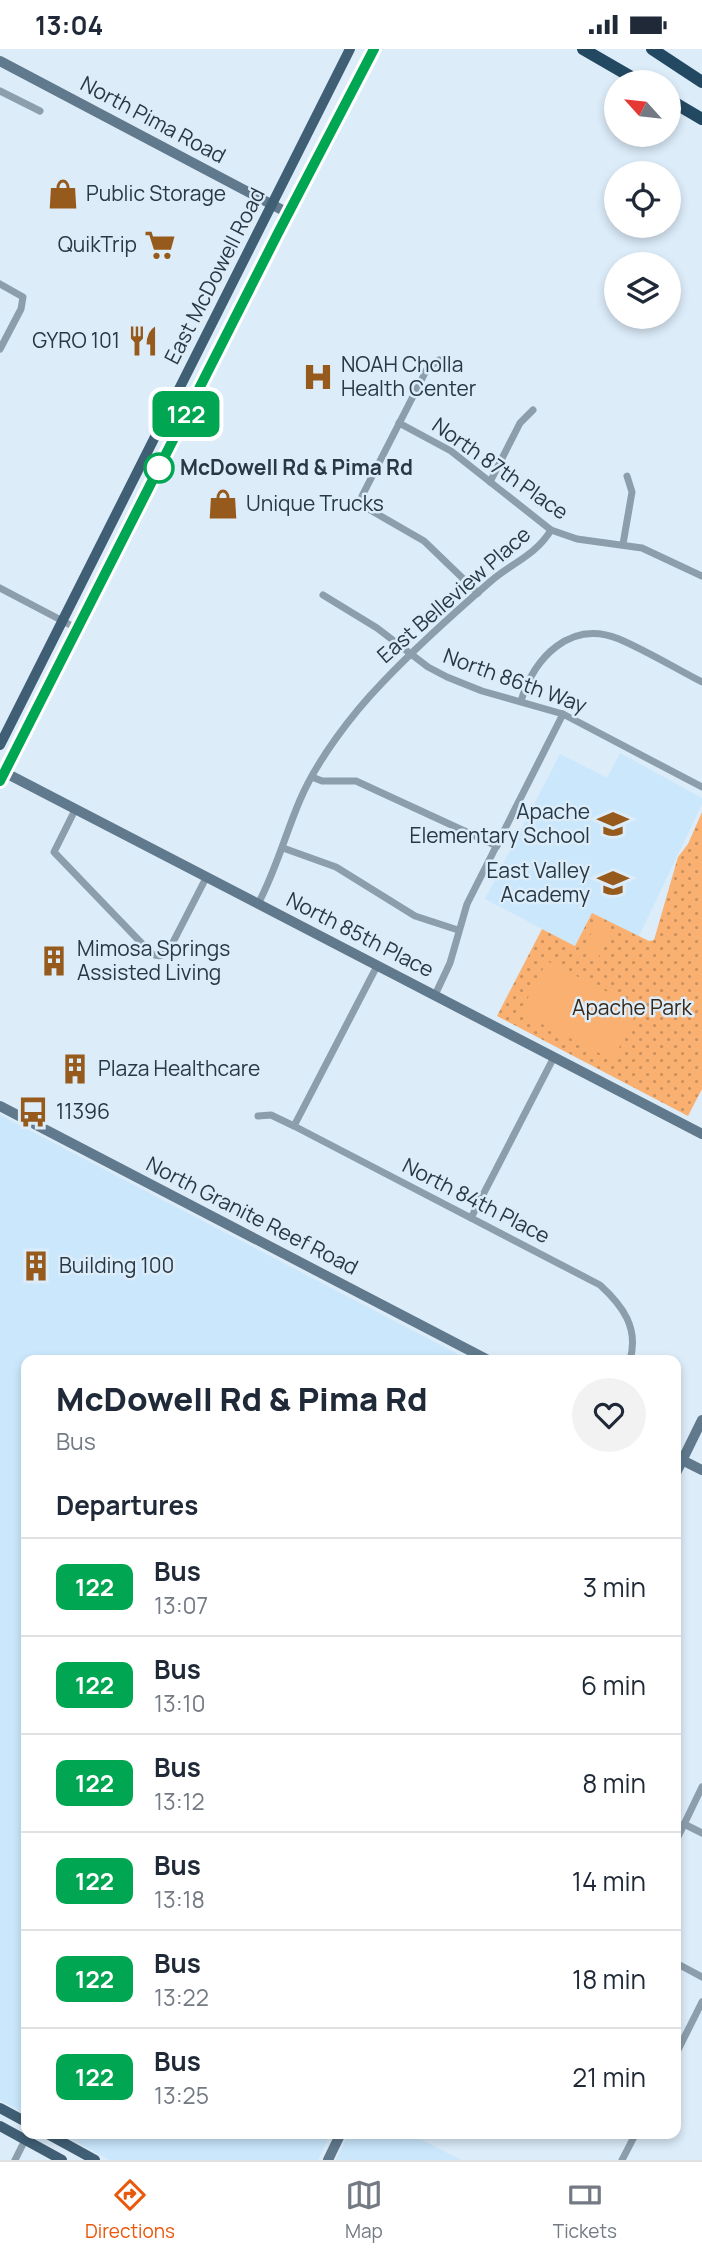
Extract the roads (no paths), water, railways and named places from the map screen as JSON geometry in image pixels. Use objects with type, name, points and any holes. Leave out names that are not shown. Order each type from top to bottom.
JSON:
[{"type":"highway","points":[[583,49],[619,70]]},
{"type":"highway","points":[[652,49],[702,82]]},
{"type":"highway","points":[[681,107],[702,119]]},
{"type":"main road","name":"East McDowell Road","points":[[0,745],[350,49]]},
{"type":"main road","name":"East McDowell Road","points":[[1,775],[374,49]]},
{"type":"main road","points":[[181,387],[196,395]]},
{"type":"main road","points":[[108,532],[123,539]]},
{"type":"main road","points":[[0,2108],[21,2119]]},
{"type":"main road","points":[[0,2126],[21,2138]]},
{"type":"main road","points":[[57,2139],[95,2160]]},
{"type":"main road","points":[[25,2140],[62,2160]]},
{"type":"street","name":"North Pima Road","points":[[0,61],[288,213]]},
{"type":"street","points":[[0,91],[40,111]]},
{"type":"street","points":[[0,284],[23,297],[21,309],[0,349]]},
{"type":"street","points":[[439,360],[427,369],[361,502],[365,507],[424,541],[478,593]]},
{"type":"street","points":[[490,482],[520,423],[533,409]]},
{"type":"street","name":"North 87th Place","points":[[399,423],[442,445],[551,530],[577,539],[623,544],[654,552],[702,575]]},
{"type":"street","points":[[623,544],[632,492],[627,476]]},
{"type":"street","name":"East Belleview Place","points":[[258,904],[275,870],[301,797],[312,777],[371,695],[478,593],[537,549],[551,530]]},
{"type":"street","points":[[0,588],[78,629]]},
{"type":"street","name":"North 86th Way","points":[[323,596],[377,628],[428,667],[447,677],[482,691],[563,714],[702,786]]},
{"type":"street","points":[[521,701],[529,678],[545,655],[554,647],[584,635],[617,638],[702,682]]},
{"type":"street","points":[[435,995],[450,963],[467,904],[563,714]]},
{"type":"street","name":"North 85th Place","points":[[1,775],[207,876],[702,1134]]},
{"type":"street","points":[[312,777],[322,782],[356,781],[497,846]]},
{"type":"street","points":[[75,810],[54,852],[152,954],[164,956],[170,948],[207,876]]},
{"type":"street","points":[[283,848],[335,867],[415,916],[458,930]]},
{"type":"street","points":[[294,1126],[377,965]]},
{"type":"street","points":[[471,1218],[554,1057]]},
{"type":"street","name":"North Granite Reef Road","points":[[0,1105],[478,1355]]},
{"type":"street","name":"North 84th Place","points":[[258,1116],[271,1115],[294,1126],[600,1285],[618,1302],[627,1316],[633,1333],[631,1355]]},
{"type":"street","points":[[681,1455],[702,1420]]},
{"type":"street","points":[[681,1459],[702,1470]]},
{"type":"street","points":[[681,1830],[702,1787]]},
{"type":"street","points":[[684,1823],[702,1833]]},
{"type":"street","points":[[681,1966],[702,1977]]},
{"type":"street","points":[[681,2044],[702,2002]]},
{"type":"street","points":[[328,2160],[338,2139]]},
{"type":"street","points":[[622,2160],[633,2139]]},
{"type":"street","points":[[15,2160],[25,2140]]},
{"type":"place","name":"Public Storage","points":[[63,194]]},
{"type":"place","name":"QuikTrip","points":[[160,245]]},
{"type":"place","name":"GYRO 101","points":[[143,341]]},
{"type":"place","name":"NOAH Cholla Health Center","points":[[318,377]]},
{"type":"place","name":"McDowell Rd & Pima Rd","points":[[159,468]]},
{"type":"place","name":"Unique Trucks","points":[[223,504]]},
{"type":"place","name":"Apache Elementary School","points":[[613,824]]},
{"type":"place","name":"East Valley Academy","points":[[613,883]]},
{"type":"place","name":"Mimosa Springs Assisted Living","points":[[54,961]]},
{"type":"place","name":"Plaza Healthcare","points":[[75,1069]]},
{"type":"place","name":"11396","points":[[33,1112]]},
{"type":"place","name":"Building 100","points":[[36,1266]]},
{"type":"park label","name":"Apache Park","points":[[632,1008]]}]
